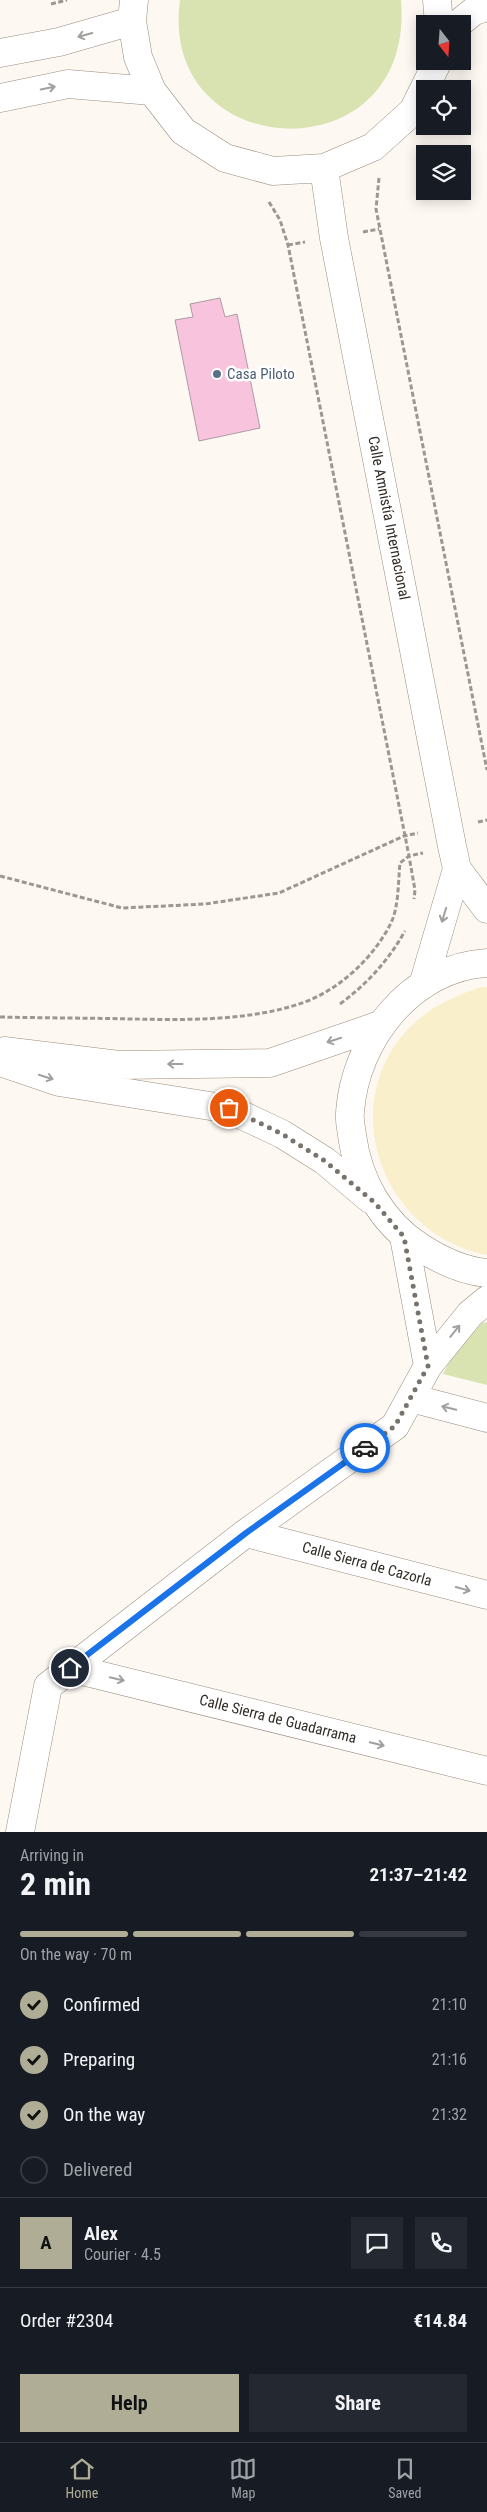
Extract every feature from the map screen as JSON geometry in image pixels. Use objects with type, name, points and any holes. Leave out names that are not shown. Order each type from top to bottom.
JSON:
[{"type":"street","points":[[437,0],[438,15]]},
{"type":"street","points":[[469,15],[474,11],[487,7]]},
{"type":"street","points":[[0,53],[59,42],[133,11],[138,57],[152,91],[183,130],[225,158],[273,171],[324,168],[373,147],[413,111],[434,70]]},
{"type":"street","points":[[0,98],[68,84],[152,91]]},
{"type":"street","name":"Calle Amnistía Internacional","points":[[324,168],[334,238],[453,847],[487,909]]},
{"type":"street","name":"Calle Amnistía Internacional","points":[[423,985],[453,847]]},
{"type":"street","points":[[375,1203],[356,1160],[350,1113],[358,1067],[380,1025],[400,1003],[423,985],[449,972],[476,963],[487,963]]},
{"type":"street","points":[[0,1050],[119,1065],[270,1063],[380,1025]]},
{"type":"street","points":[[0,1062],[59,1082],[229,1108],[282,1134],[325,1161],[375,1203],[404,1237],[439,1260],[487,1273]]},
{"type":"street","points":[[404,1237],[428,1366]]},
{"type":"street","points":[[20,1832],[48,1686],[246,1533],[395,1426],[428,1366],[470,1314],[487,1300]]},
{"type":"street","points":[[410,1398],[487,1418]]},
{"type":"street","name":"Calle Sierra de Cazorla","points":[[246,1533],[487,1595]]},
{"type":"street","name":"Calle Sierra de Guadarrama","points":[[70,1668],[487,1771]]},
{"type":"path","points":[[52,4],[67,0]]},
{"type":"path","points":[[380,177],[376,210],[487,770]]},
{"type":"path","points":[[268,200],[280,220],[288,245],[409,856],[415,890],[413,906]]},
{"type":"path","points":[[0,1019],[191,1020],[237,1016],[299,1004],[330,990],[358,968],[378,943],[391,922],[400,863],[409,856],[453,847],[487,820]]},
{"type":"path","points":[[0,876],[122,908],[205,904],[278,893],[404,836],[453,847]]},
{"type":"path","points":[[335,1008],[361,988],[391,956],[406,928]]},
{"type":"path","points":[[0,1019],[10,1022]]},
{"type":"green space","points":[[180,0],[401,0],[395,58],[370,98],[332,122],[288,129],[244,119],[207,95],[184,55]]},
{"type":"green space","points":[[487,1322],[487,1385],[443,1374],[454,1353],[482,1323]]},
{"type":"sand","points":[[481,987],[487,987],[487,1255],[450,1243],[420,1222],[396,1194],[380,1162],[373,1127],[376,1091],[388,1056],[412,1025],[428,1012],[444,1002]]},
{"type":"building","name":"Casa Piloto","points":[[220,298],[225,317],[237,314],[260,428],[199,441],[175,320],[193,317],[190,304]]},
{"type":"way so far","points":[[229,1108],[282,1134],[325,1161],[375,1203],[404,1237],[428,1366],[395,1426],[365,1448]]},
{"type":"place","name":"Casa Piloto","points":[[217,374]]},
{"type":"route","points":[[70,1668],[246,1533],[365,1448]]}]
